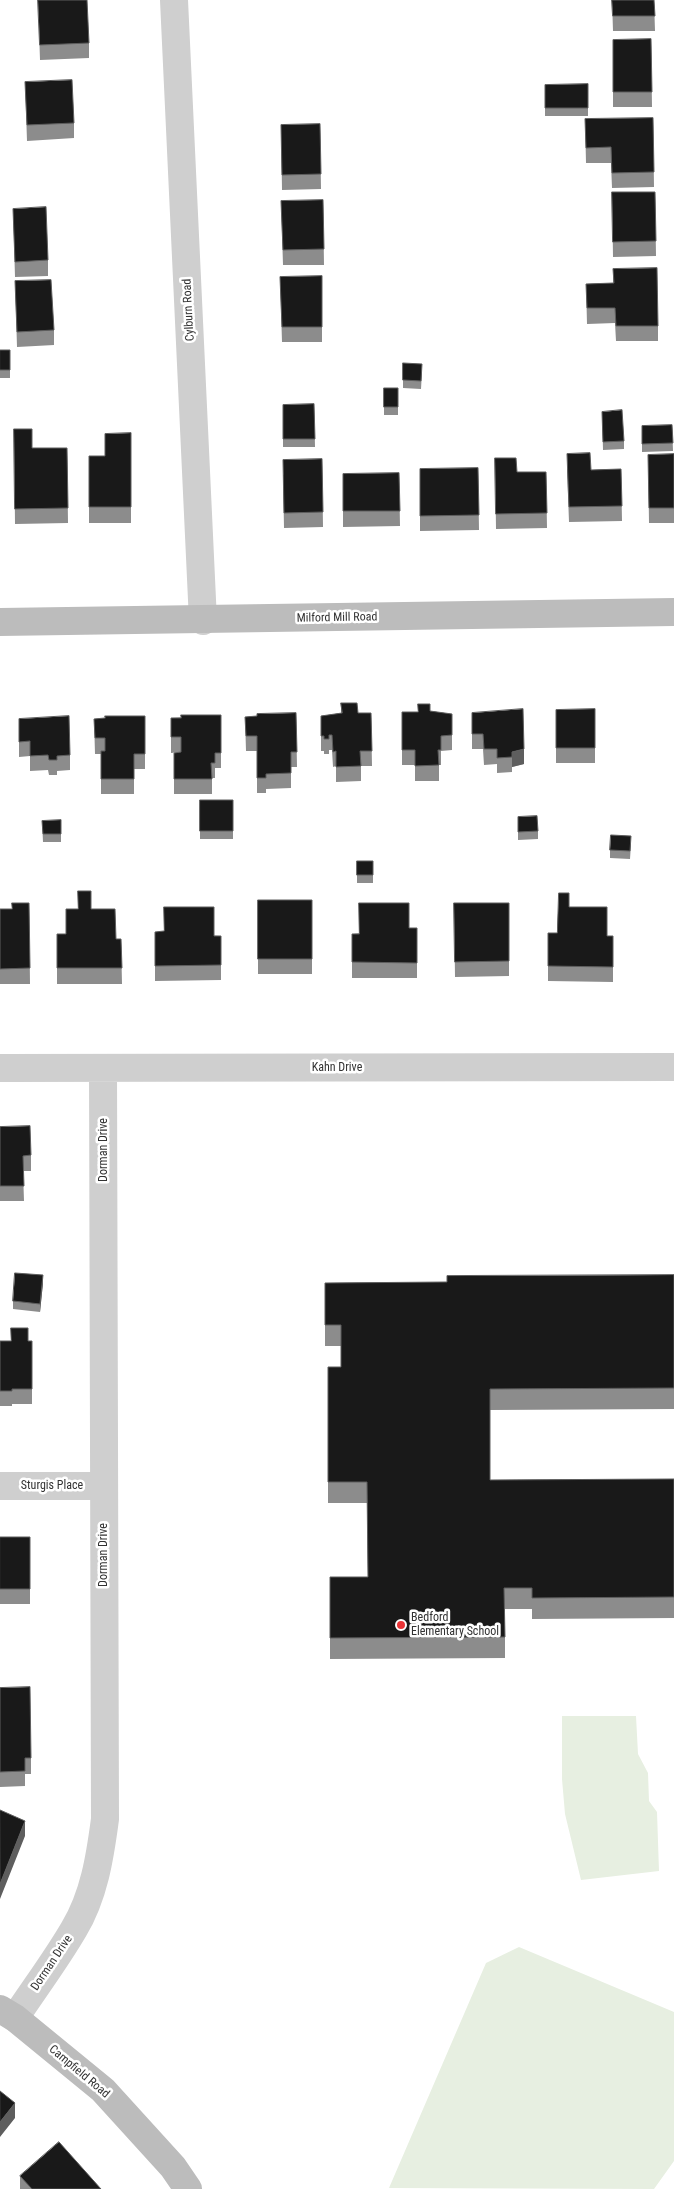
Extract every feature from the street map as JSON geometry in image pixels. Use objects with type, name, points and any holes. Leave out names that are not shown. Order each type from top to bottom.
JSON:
[{"type":"main road","name":"Milford Mill Road","points":[[0,622],[204,621],[674,612]]},
{"type":"main road","name":"Campfield Road","points":[[7,2014],[103,2090],[173,2167],[188,2189]]},
{"type":"street","name":"Cylburn Road","points":[[174,0],[204,621]]},
{"type":"street","name":"Kahn Drive","points":[[0,1068],[674,1067]]},
{"type":"street","name":"Dorman Drive","points":[[7,2014],[75,1928],[90,1893],[100,1858],[105,1820],[103,1068]]},
{"type":"street","name":"Sturgis Place","points":[[0,1486],[104,1486]]},
{"type":"shaded area","points":[[562,1716],[636,1716],[638,1754],[648,1773],[649,1801],[657,1812],[659,1871],[581,1880],[565,1814],[562,1779]]},
{"type":"shaded area","points":[[519,1947],[674,2012],[674,2161],[654,2189],[389,2188],[486,1963]]},
{"type":"building","points":[[38,0],[87,0],[89,43],[40,45]]},
{"type":"building","points":[[612,0],[654,0],[655,16],[613,16]]},
{"type":"building","points":[[651,39],[652,92],[613,92],[613,40]]},
{"type":"building","points":[[72,80],[74,123],[27,125],[25,82]]},
{"type":"building","points":[[588,84],[588,108],[545,108],[545,85]]},
{"type":"building","points":[[653,118],[654,172],[612,173],[611,147],[586,148],[585,119]]},
{"type":"building","points":[[320,124],[321,174],[282,175],[281,125]]},
{"type":"building","points":[[612,192],[655,192],[656,241],[613,242]]},
{"type":"building","points":[[323,200],[324,249],[283,250],[281,201]]},
{"type":"building","points":[[46,207],[48,260],[15,262],[13,209]]},
{"type":"building","points":[[657,268],[658,326],[616,326],[615,308],[587,308],[586,284],[614,283],[613,269]]},
{"type":"building","points":[[322,276],[322,327],[282,327],[280,277]]},
{"type":"building","points":[[51,280],[54,330],[17,332],[15,281]]},
{"type":"building","points":[[0,350],[10,350],[10,370],[0,370]]},
{"type":"building","points":[[403,363],[422,364],[421,381],[403,380]]},
{"type":"building","points":[[384,388],[398,388],[398,407],[384,407]]},
{"type":"building","points":[[314,404],[315,439],[283,439],[283,405]]},
{"type":"building","points":[[622,410],[624,441],[603,442],[602,412]]},
{"type":"building","points":[[672,425],[673,443],[642,444],[642,426]]},
{"type":"building","points":[[14,429],[32,429],[32,448],[67,448],[68,508],[15,509]]},
{"type":"building","points":[[131,433],[131,507],[89,507],[89,456],[105,456],[105,434]]},
{"type":"building","points":[[590,453],[591,470],[621,469],[622,506],[569,507],[567,454]]},
{"type":"building","points":[[674,454],[674,508],[649,508],[648,455]]},
{"type":"building","points":[[495,458],[516,458],[517,472],[546,472],[547,513],[496,514]]},
{"type":"building","points":[[322,459],[323,512],[284,513],[283,460]]},
{"type":"building","points":[[478,468],[479,515],[420,516],[420,469]]},
{"type":"building","points":[[399,473],[400,511],[343,511],[343,474]]},
{"type":"building","points":[[341,703],[357,703],[358,713],[371,713],[372,751],[360,751],[361,766],[336,767],[336,751],[333,752],[332,735],[329,735],[329,739],[324,739],[324,736],[321,736],[321,716],[342,713]]},
{"type":"building","points":[[418,704],[430,704],[430,711],[452,714],[452,735],[441,736],[441,750],[438,750],[439,765],[415,766],[415,750],[402,750],[402,712],[418,712]]},
{"type":"building","points":[[523,709],[524,749],[512,752],[512,757],[497,758],[497,749],[484,749],[483,734],[472,734],[472,713]]},
{"type":"building","points":[[595,709],[595,748],[556,748],[556,710]]},
{"type":"building","points":[[296,713],[297,752],[291,752],[291,773],[266,774],[266,778],[257,778],[257,736],[246,736],[245,717],[257,716],[257,714]]},
{"type":"building","points":[[181,715],[221,715],[221,753],[215,753],[215,763],[211,763],[212,779],[174,779],[174,753],[181,752],[181,737],[171,737],[171,718],[181,718]]},
{"type":"building","points":[[69,716],[70,755],[57,756],[57,760],[49,760],[48,755],[30,756],[30,741],[19,742],[19,719]]},
{"type":"building","points":[[105,716],[145,716],[145,754],[134,754],[134,779],[101,779],[101,751],[105,751],[105,738],[95,738],[94,719],[105,718]]},
{"type":"building","points":[[200,800],[233,800],[233,831],[200,831]]},
{"type":"building","points":[[537,816],[538,831],[518,832],[518,817]]},
{"type":"building","points":[[61,820],[61,834],[43,834],[42,821]]},
{"type":"building","points":[[611,835],[631,836],[630,851],[610,850]]},
{"type":"building","points":[[357,861],[373,861],[373,875],[357,875]]},
{"type":"building","points":[[78,891],[91,891],[91,909],[115,909],[116,939],[121,939],[122,968],[57,968],[57,934],[66,934],[66,909],[78,909]]},
{"type":"building","points":[[559,893],[569,893],[569,907],[607,907],[607,936],[613,936],[613,967],[548,966],[548,933],[557,933]]},
{"type":"building","points":[[258,900],[312,900],[312,959],[258,959]]},
{"type":"building","points":[[12,903],[29,903],[30,968],[0,969],[0,909],[12,909]]},
{"type":"building","points":[[359,903],[409,903],[409,928],[417,928],[417,963],[352,962],[352,934],[359,934]]},
{"type":"building","points":[[454,903],[509,903],[509,961],[455,962]]},
{"type":"building","points":[[164,907],[214,907],[214,936],[221,936],[221,965],[155,966],[155,932],[164,931]]},
{"type":"building","points":[[30,1126],[31,1155],[23,1156],[24,1186],[0,1186],[0,1127]]},
{"type":"building","points":[[15,1273],[43,1275],[40,1304],[13,1301]]},
{"type":"building","points":[[674,1275],[674,1388],[490,1389],[490,1480],[674,1479],[674,1597],[532,1598],[532,1588],[504,1588],[505,1637],[330,1638],[330,1577],[368,1577],[367,1482],[328,1482],[328,1367],[341,1367],[341,1325],[325,1325],[325,1283],[447,1282],[447,1276]]},
{"type":"building","points":[[11,1328],[28,1328],[28,1341],[32,1341],[32,1389],[0,1391],[0,1341],[11,1341]]},
{"type":"building","points":[[0,1537],[30,1537],[30,1589],[0,1589]]},
{"type":"building","points":[[30,1687],[31,1758],[25,1758],[25,1771],[0,1772],[0,1688]]},
{"type":"building","points":[[0,1810],[25,1821],[0,1884]]},
{"type":"building","points":[[0,2091],[15,2103],[0,2122]]},
{"type":"building","points":[[59,2142],[101,2189],[32,2189],[20,2176]]},
{"type":"place","name":"Bedford Elementary School","points":[[401,1625]]}]
